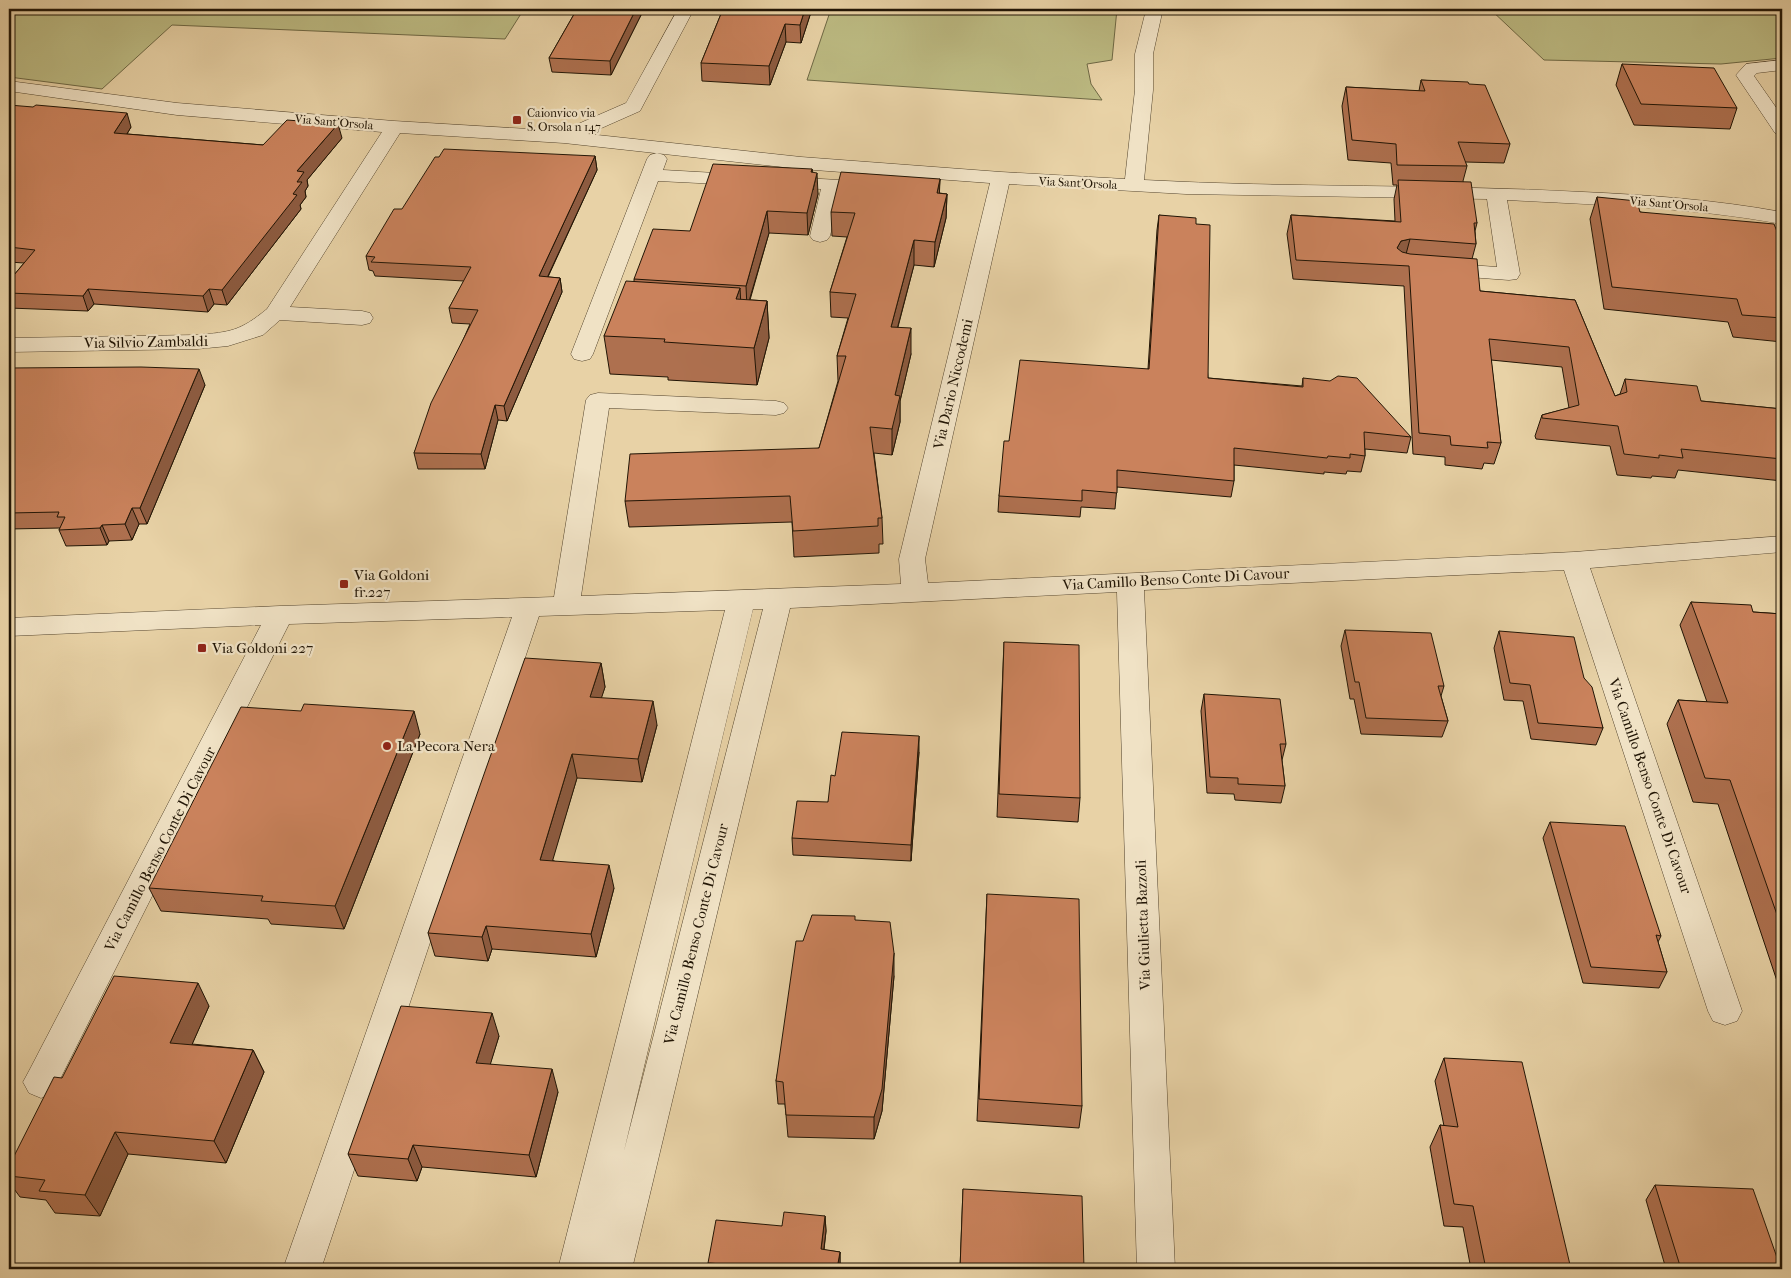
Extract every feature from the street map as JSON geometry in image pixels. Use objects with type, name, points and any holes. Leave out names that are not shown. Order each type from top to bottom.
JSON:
[{"type":"street","points":[[582,354],[609,308],[651,175],[643,131],[686,9]]},
{"type":"street","points":[[1134,186],[1144,90],[1144,54],[1154,10],[1157,9]]},
{"type":"street","points":[[1782,65],[1752,68],[1745,75],[1782,129]]},
{"type":"street","name":"Via Sant'Orsola","points":[[9,86],[177,109],[394,127],[564,138],[643,131],[801,163],[1001,178],[1134,186],[1496,193],[1662,202],[1750,212],[1782,218]]},
{"type":"street","name":"Via Silvio Zambaldi","points":[[9,345],[197,342],[228,339],[255,330],[275,313],[394,127]]},
{"type":"street","points":[[564,138],[643,131]]},
{"type":"street","points":[[651,175],[832,184],[820,236]]},
{"type":"street","name":"Via Dario Niccodemi","points":[[916,591],[912,559],[1001,178]]},
{"type":"street","points":[[1424,267],[1509,274],[1496,193]]},
{"type":"street","points":[[275,313],[362,318]]},
{"type":"street","points":[[566,605],[598,400],[776,408]]},
{"type":"street","name":"Via Camillo Benso Conte Di Cavour","points":[[9,627],[529,606],[741,601],[916,591],[1574,561],[1782,544]]},
{"type":"street","name":"Via Camillo Benso Conte Di Cavour","points":[[1574,561],[1726,1011]]},
{"type":"street","name":"Via Giulietta Bazzoli","points":[[1130,582],[1156,1269]]},
{"type":"street","name":"Via Camillo Benso Conte Di Cavour","points":[[613,1269],[779,599]]},
{"type":"street","points":[[577,1269],[741,601]]},
{"type":"street","points":[[302,1269],[529,606]]},
{"type":"street","name":"Via Camillo Benso Conte Di Cavour","points":[[41,1082],[280,615]]},
{"type":"shaded area","points":[[9,9],[524,9],[505,39],[172,25],[102,89],[9,77]]},
{"type":"shaded area","points":[[831,9],[1117,9],[1112,60],[1087,64],[1091,84],[1102,100],[807,80]]},
{"type":"shaded area","points":[[1490,9],[1782,9],[1782,58],[1721,64],[1544,60]]},
{"type":"building","points":[[577,9],[636,9],[610,61],[549,58]]},
{"type":"building","points":[[723,9],[805,9],[800,25],[785,24],[769,66],[701,63]]},
{"type":"building","points":[[1622,64],[1714,68],[1737,108],[1641,104]]},
{"type":"building","points":[[1421,80],[1468,82],[1469,84],[1485,85],[1510,144],[1458,142],[1467,166],[1397,165],[1396,144],[1352,140],[1346,87],[1425,91]]},
{"type":"building","points":[[9,105],[33,107],[36,105],[127,113],[114,133],[263,145],[287,120],[338,124],[297,171],[304,172],[297,182],[302,182],[293,194],[297,195],[222,290],[209,289],[203,296],[88,289],[83,296],[9,293],[9,281],[35,250],[9,247]]},
{"type":"building","points":[[444,149],[595,156],[539,276],[560,278],[504,406],[495,405],[481,454],[414,453],[431,403],[478,310],[449,308],[471,267],[371,262],[375,257],[366,256],[394,209],[402,209],[435,157],[439,157]]},
{"type":"building","points":[[713,164],[812,169],[811,172],[817,173],[807,213],[767,211],[746,286],[634,279],[653,229],[690,231]]},
{"type":"building","points":[[841,172],[940,179],[937,193],[947,194],[935,242],[914,240],[891,327],[911,328],[895,395],[900,396],[892,429],[870,427],[882,518],[878,518],[878,526],[793,531],[790,496],[625,501],[630,454],[819,448],[846,356],[837,356],[856,294],[830,292],[855,213],[831,212]]},
{"type":"building","points":[[1398,180],[1471,182],[1477,223],[1474,223],[1476,244],[1410,239],[1401,241],[1397,248],[1402,252],[1477,259],[1480,291],[1575,300],[1615,396],[1627,392],[1625,379],[1697,386],[1701,401],[1782,409],[1782,459],[1681,449],[1683,458],[1659,455],[1659,458],[1624,454],[1618,426],[1542,418],[1542,415],[1579,405],[1569,347],[1489,339],[1501,443],[1487,442],[1488,448],[1451,445],[1450,436],[1419,433],[1409,266],[1296,260],[1291,215],[1401,222]]},
{"type":"building","points":[[1597,197],[1637,201],[1640,212],[1774,224],[1782,244],[1782,318],[1742,315],[1737,299],[1612,287]]},
{"type":"building","points":[[1159,215],[1196,218],[1196,224],[1210,225],[1208,378],[1303,387],[1303,378],[1330,381],[1338,376],[1357,378],[1411,437],[1364,432],[1365,456],[1350,454],[1350,458],[1328,456],[1327,458],[1234,448],[1234,481],[1117,470],[1117,493],[1082,490],[1082,501],[999,496],[1004,441],[1009,441],[1020,360],[1149,369]]},
{"type":"building","points":[[626,281],[740,288],[736,299],[767,301],[754,348],[664,342],[665,339],[604,336]]},
{"type":"building","points":[[141,367],[199,369],[140,508],[132,508],[125,524],[102,525],[100,528],[59,530],[65,517],[57,517],[59,512],[9,513],[9,368]]},
{"type":"building","points":[[1691,602],[1751,605],[1753,612],[1782,614],[1782,929],[1730,780],[1705,778],[1678,700],[1728,703]]},
{"type":"building","points":[[1345,630],[1431,633],[1444,686],[1438,686],[1448,721],[1366,718],[1359,682],[1355,682]]},
{"type":"building","points":[[1499,631],[1574,637],[1584,678],[1592,687],[1603,728],[1538,723],[1530,685],[1510,683]]},
{"type":"building","points":[[1004,642],[1079,645],[1080,798],[999,794]]},
{"type":"building","points":[[525,658],[601,663],[590,697],[653,701],[638,759],[572,754],[540,860],[609,865],[591,934],[486,926],[482,937],[428,933]]},
{"type":"building","points":[[1204,694],[1280,699],[1286,744],[1280,744],[1285,786],[1238,784],[1238,778],[1210,777]]},
{"type":"building","points":[[304,704],[414,711],[335,906],[261,901],[263,896],[149,888],[241,707],[301,711]]},
{"type":"building","points":[[842,732],[919,736],[911,845],[792,838],[797,801],[828,802],[831,775],[835,776]]},
{"type":"building","points":[[1550,822],[1625,826],[1661,936],[1656,935],[1667,972],[1591,967]]},
{"type":"building","points":[[987,894],[1079,899],[1082,1106],[979,1099]]},
{"type":"building","points":[[812,915],[855,916],[855,920],[890,922],[894,953],[882,1089],[874,1117],[786,1115],[783,1082],[776,1081],[796,941],[803,941]]},
{"type":"building","points":[[114,976],[198,983],[170,1043],[253,1050],[214,1141],[115,1132],[85,1195],[39,1191],[45,1180],[9,1176],[9,1166],[54,1077],[62,1078]]},
{"type":"building","points":[[401,1006],[492,1013],[476,1063],[552,1069],[529,1155],[413,1145],[408,1159],[348,1154]]},
{"type":"building","points":[[1444,1058],[1522,1062],[1571,1269],[1486,1269],[1473,1206],[1454,1204],[1440,1125],[1458,1127]]},
{"type":"building","points":[[1655,1185],[1753,1189],[1781,1269],[1681,1269]]},
{"type":"building","points":[[963,1189],[1082,1196],[1084,1269],[960,1269]]},
{"type":"building","points":[[784,1212],[825,1216],[821,1249],[840,1252],[837,1269],[722,1269],[723,1264],[708,1263],[716,1220],[782,1226]]},
{"type":"place","name":"Caionvico via S. Orsola n 147","points":[[517,120]]},
{"type":"place","name":"Via Goldoni fr.227","points":[[344,584]]},
{"type":"place","name":"Via Goldoni 227","points":[[202,648]]},
{"type":"place","name":"La Pecora Nera","points":[[387,746]]}]
